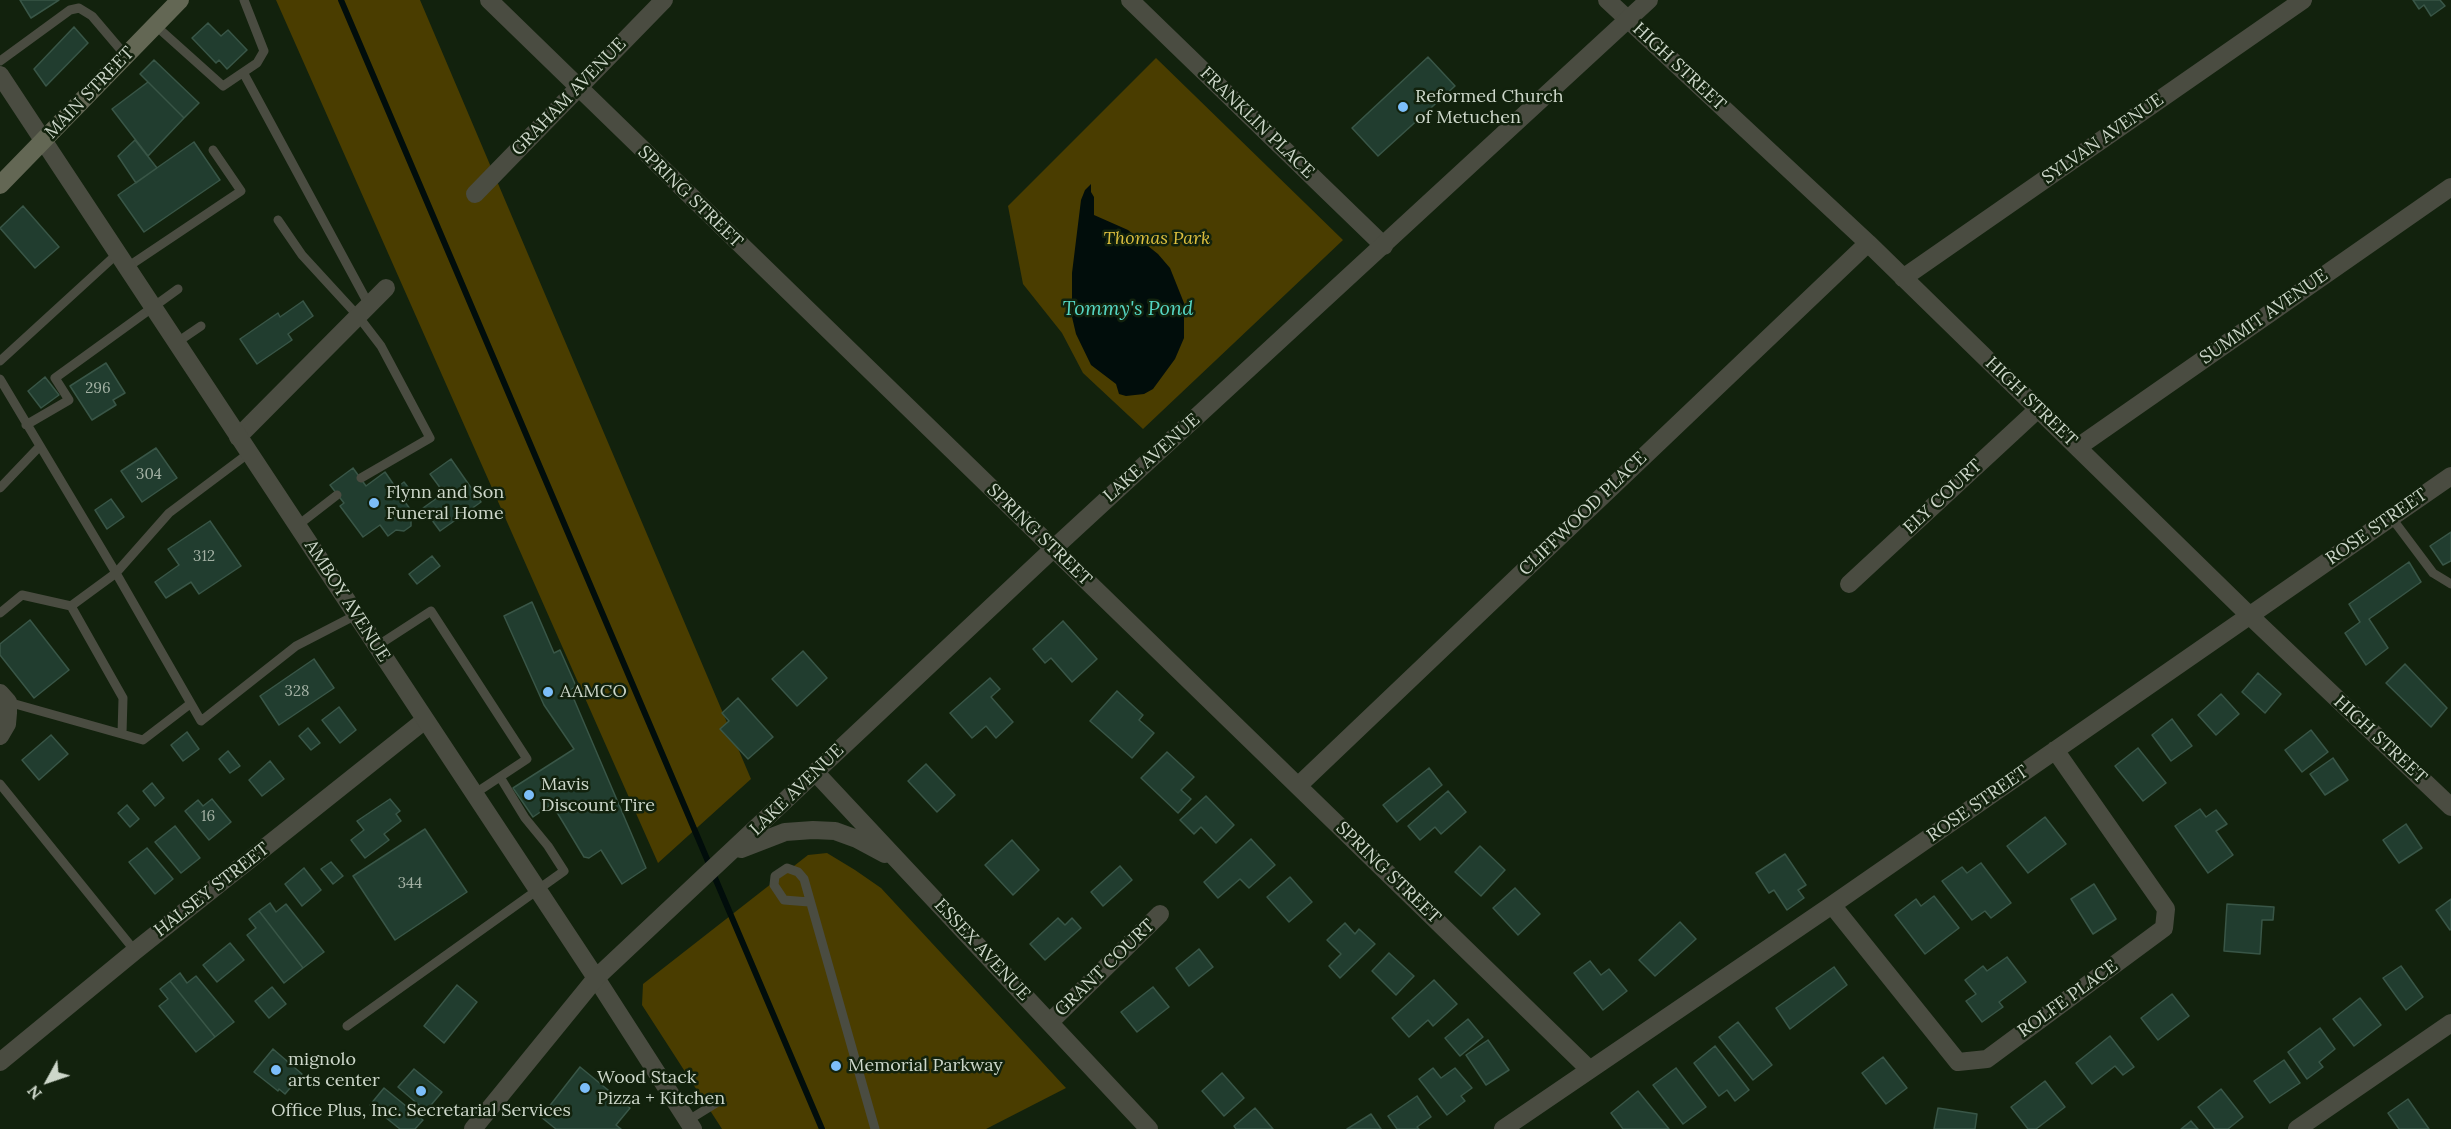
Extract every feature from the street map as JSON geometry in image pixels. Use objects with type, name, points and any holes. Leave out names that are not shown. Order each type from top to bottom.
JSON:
[{"type":"main road","name":"MAIN STREET","points":[[0,184],[180,0]]},
{"type":"street","name":"SPRING STREET","points":[[489,0],[1589,1069]]},
{"type":"street","name":"GRAHAM AVENUE","points":[[476,194],[577,87],[664,0]]},
{"type":"street","name":"FRANKLIN PLACE","points":[[1130,0],[1384,246]]},
{"type":"street","name":"HIGH STREET","points":[[1607,0],[1868,243],[2037,410],[2451,807]]},
{"type":"street","name":"LAKE AVENUE","points":[[596,978],[1053,549],[1649,0]]},
{"type":"street","name":"SYLVAN AVENUE","points":[[1904,278],[2303,0]]},
{"type":"street","name":"AMBOY AVENUE","points":[[0,75],[596,978],[690,1125]]},
{"type":"street","name":"SUMMIT AVENUE","points":[[2078,447],[2451,187]]},
{"type":"street","name":"CLIFFWOOD PLACE","points":[[1299,785],[1868,243]]},
{"type":"street","points":[[238,437],[386,288]]},
{"type":"street","name":"ELY COURT","points":[[1849,584],[2037,410]]},
{"type":"street","name":"ROSE STREET","points":[[1503,1129],[1832,905],[2451,476]]},
{"type":"street","points":[[0,736],[7,723],[4,697]]},
{"type":"street","name":"HALSEY STREET","points":[[0,1062],[135,951],[425,720]]},
{"type":"street","name":"ROLFE PLACE","points":[[1832,905],[1958,1062],[1987,1059],[2164,928],[2166,909],[2055,750]]},
{"type":"street","name":"ESSEX AVENUE","points":[[815,772],[1149,1129]]},
{"type":"street","points":[[729,855],[753,843],[785,832],[813,830],[835,831],[898,861]]},
{"type":"street","name":"GRANT COURT","points":[[1050,1022],[1160,914]]},
{"type":"street","points":[[474,1129],[596,978]]},
{"type":"street","points":[[2297,1129],[2451,1023]]},
{"type":"lane","points":[[156,26],[223,86],[244,74],[257,63],[264,51],[244,0]]},
{"type":"lane","points":[[0,61],[70,10],[79,8],[92,16],[126,56]]},
{"type":"lane","points":[[244,74],[430,438],[361,478]]},
{"type":"lane","points":[[0,361],[122,261],[241,191],[213,150]]},
{"type":"lane","points":[[278,220],[302,255],[364,310]]},
{"type":"lane","points":[[26,425],[69,400],[55,378],[178,289]]},
{"type":"lane","points":[[176,343],[201,326]]},
{"type":"lane","points":[[0,379],[201,721],[296,646],[356,615]]},
{"type":"lane","points":[[0,488],[39,447]]},
{"type":"lane","points":[[71,606],[116,573],[170,513],[249,453]]},
{"type":"lane","points":[[297,526],[338,495]]},
{"type":"lane","points":[[2391,517],[2433,573],[2451,584]]},
{"type":"lane","points":[[0,613],[22,595],[71,606],[123,698],[122,734]]},
{"type":"lane","points":[[377,646],[431,611],[527,759],[474,794]]},
{"type":"lane","points":[[4,697],[143,740],[190,704]]},
{"type":"lane","points":[[347,1026],[564,871],[548,846],[525,818],[500,777]]},
{"type":"lane","points":[[0,784],[135,951]]},
{"type":"lane","points":[[809,902],[875,1129]]},
{"type":"lane","points":[[690,1125],[721,1100]]},
{"type":"green space","points":[[276,0],[420,0],[751,779],[658,863]]},
{"type":"green space","name":"Thomas Park","points":[[1156,58],[1343,240],[1143,429],[1083,373],[1062,333],[1023,284],[1008,206]]},
{"type":"green space","points":[[827,853],[881,888],[1066,1088],[986,1129],[722,1129],[642,1005],[643,984],[808,855]]},
{"type":"water","name":"Tommy's Pond","points":[[1091,184],[1094,215],[1128,230],[1158,254],[1170,268],[1184,303],[1184,338],[1175,359],[1153,389],[1144,394],[1126,396],[1119,394],[1116,384],[1091,365],[1076,334],[1072,317],[1072,273],[1081,200],[1085,190]]},
{"type":"building","points":[[20,0],[59,0],[31,18]]},
{"type":"building","points":[[2413,0],[2440,0],[2445,6],[2431,16],[2424,5],[2419,9]]},
{"type":"building","points":[[208,23],[221,36],[228,30],[247,50],[227,69],[219,60],[216,63],[192,38]]},
{"type":"building","points":[[74,27],[88,43],[46,86],[34,69]]},
{"type":"building","name":"Reformed Church of Metuchen","points":[[1428,57],[1455,86],[1378,156],[1352,128]]},
{"type":"building","points":[[154,60],[199,103],[184,118],[140,74]]},
{"type":"building","points":[[148,82],[184,118],[148,156],[112,109]]},
{"type":"building","points":[[135,140],[157,168],[136,183],[118,156]]},
{"type":"building","points":[[194,142],[220,180],[144,232],[118,195]]},
{"type":"building","points":[[23,206],[59,247],[35,268],[0,228]]},
{"type":"building","points":[[303,301],[313,316],[288,334],[292,340],[257,364],[240,339],[278,313],[280,317]]},
{"type":"building","points":[[106,363],[125,393],[113,400],[116,405],[92,420],[70,386]]},
{"type":"building","points":[[45,377],[59,395],[41,408],[28,391]]},
{"type":"building","points":[[156,448],[177,478],[142,502],[121,471]]},
{"type":"building","points":[[451,459],[481,502],[440,531],[423,508],[444,493],[430,474]]},
{"type":"building","name":"Flynn and Son Funeral Home","points":[[353,468],[366,486],[385,472],[396,488],[404,482],[414,495],[405,502],[415,516],[411,519],[411,526],[404,531],[396,530],[388,536],[380,525],[363,537],[340,506],[344,503],[330,485]]},
{"type":"building","points":[[111,499],[124,517],[107,529],[95,510]]},
{"type":"building","points":[[210,521],[241,566],[199,594],[191,582],[166,598],[155,582],[179,565],[168,549]]},
{"type":"building","points":[[2451,532],[2451,561],[2443,565],[2430,546]]},
{"type":"building","points":[[432,556],[440,566],[417,584],[409,574]]},
{"type":"building","points":[[2409,562],[2421,582],[2369,619],[2388,648],[2366,665],[2345,633],[2360,622],[2349,604]]},
{"type":"building","points":[[532,602],[554,653],[560,650],[576,686],[570,690],[646,868],[622,884],[601,850],[589,858],[584,857],[552,804],[533,817],[513,788],[574,749],[544,705],[504,616]]},
{"type":"building","points":[[30,620],[69,670],[34,698],[0,655],[0,644]]},
{"type":"building","points":[[1063,621],[1097,659],[1072,682],[1051,658],[1045,663],[1033,649]]},
{"type":"building","points":[[803,651],[827,678],[797,706],[772,679]]},
{"type":"building","points":[[314,659],[334,688],[279,725],[260,696]]},
{"type":"building","points":[[2405,664],[2447,708],[2431,727],[2386,683]]},
{"type":"building","points":[[2258,673],[2281,694],[2265,713],[2242,692]]},
{"type":"building","points":[[990,678],[1000,689],[991,697],[1013,722],[996,738],[986,726],[972,738],[950,713]]},
{"type":"building","points":[[1117,691],[1143,715],[1139,720],[1154,733],[1132,758],[1090,721]]},
{"type":"building","points":[[2221,694],[2239,714],[2216,735],[2198,715]]},
{"type":"building","points":[[738,698],[773,737],[748,759],[720,729],[729,721],[722,713]]},
{"type":"building","points":[[339,707],[356,730],[340,743],[322,720]]},
{"type":"building","points":[[2172,719],[2192,746],[2171,761],[2152,735]]},
{"type":"building","points":[[308,728],[320,743],[311,750],[299,736]]},
{"type":"building","points":[[2311,730],[2328,752],[2302,772],[2285,750]]},
{"type":"building","points":[[187,732],[199,749],[183,761],[171,745]]},
{"type":"building","points":[[51,735],[68,754],[39,780],[22,760]]},
{"type":"building","points":[[2138,748],[2166,783],[2143,801],[2115,766]]},
{"type":"building","points":[[228,751],[240,766],[230,773],[219,759]]},
{"type":"building","points":[[1167,752],[1194,777],[1181,790],[1191,799],[1178,813],[1141,778]]},
{"type":"building","points":[[2333,758],[2348,780],[2325,795],[2310,774]]},
{"type":"building","points":[[270,761],[284,779],[262,796],[249,780]]},
{"type":"building","points":[[926,764],[955,795],[937,812],[908,781]]},
{"type":"building","points":[[1429,768],[1442,785],[1397,822],[1383,805]]},
{"type":"building","points":[[152,783],[164,798],[155,806],[143,791]]},
{"type":"building","points":[[1448,791],[1466,812],[1441,834],[1435,827],[1420,840],[1408,826]]},
{"type":"building","points":[[1206,796],[1234,825],[1216,843],[1201,827],[1194,834],[1180,820]]},
{"type":"building","points":[[212,799],[231,822],[209,840],[185,811],[198,800],[203,806]]},
{"type":"building","points":[[390,799],[400,811],[396,814],[401,821],[384,834],[389,840],[365,858],[351,840],[364,830],[357,821]]},
{"type":"building","points":[[127,805],[139,819],[130,827],[118,813]]},
{"type":"building","points":[[2200,809],[2206,817],[2216,810],[2227,824],[2216,831],[2233,855],[2208,873],[2175,826]]},
{"type":"building","points":[[2045,817],[2066,844],[2028,873],[2007,846]]},
{"type":"building","points":[[2406,824],[2422,848],[2399,863],[2383,840]]},
{"type":"building","points":[[175,826],[200,858],[181,873],[155,842]]},
{"type":"building","points":[[425,829],[467,892],[395,940],[353,876]]},
{"type":"building","points":[[1251,839],[1275,865],[1249,888],[1240,879],[1218,898],[1204,882]]},
{"type":"building","points":[[1012,840],[1039,870],[1013,895],[985,865]]},
{"type":"building","points":[[1480,846],[1505,870],[1481,896],[1455,872]]},
{"type":"building","points":[[147,848],[173,879],[155,894],[129,862]]},
{"type":"building","points":[[1785,854],[1806,885],[1798,890],[1804,898],[1787,910],[1774,890],[1769,893],[1756,873]]},
{"type":"building","points":[[331,862],[343,876],[333,884],[321,869]]},
{"type":"building","points":[[1981,863],[2011,903],[1991,918],[1985,911],[1972,920],[1942,881],[1962,867],[1967,873]]},
{"type":"building","points":[[1120,866],[1132,880],[1103,906],[1091,892]]},
{"type":"building","points":[[304,868],[321,890],[302,906],[285,884]]},
{"type":"building","points":[[1290,877],[1312,902],[1289,922],[1267,897]]},
{"type":"building","points":[[2094,884],[2116,919],[2093,934],[2071,899]]},
{"type":"building","points":[[1515,888],[1540,914],[1518,935],[1493,908]]},
{"type":"building","points":[[1934,896],[1959,928],[1925,954],[1895,915],[1916,899],[1921,906]]},
{"type":"building","points":[[2451,899],[2451,929],[2450,930],[2436,910]]},
{"type":"building","points":[[270,903],[276,912],[286,904],[324,952],[303,968],[259,911]]},
{"type":"building","points":[[2227,904],[2274,907],[2273,920],[2262,920],[2260,954],[2224,951]]},
{"type":"building","points":[[259,911],[303,968],[284,983],[247,935],[256,928],[249,919]]},
{"type":"building","points":[[1058,918],[1065,925],[1072,918],[1081,928],[1045,960],[1030,944]]},
{"type":"building","points":[[1680,922],[1696,939],[1655,976],[1639,960]]},
{"type":"building","points":[[1345,923],[1355,934],[1359,929],[1375,944],[1340,978],[1329,966],[1341,954],[1327,940]]},
{"type":"building","points":[[230,943],[244,960],[217,982],[203,965]]},
{"type":"building","points":[[1199,949],[1213,967],[1189,986],[1176,968]]},
{"type":"building","points":[[1389,953],[1414,976],[1396,995],[1372,971]]},
{"type":"building","points":[[2007,957],[2026,982],[1999,1002],[2003,1007],[1982,1022],[1966,1001],[1976,994],[1965,980],[1983,966],[1987,971]]},
{"type":"building","points":[[1590,961],[1601,975],[1609,969],[1627,991],[1603,1010],[1574,973]]},
{"type":"building","points":[[2401,966],[2423,997],[2406,1010],[2383,978]]},
{"type":"building","points":[[1834,967],[1847,985],[1790,1029],[1776,1008]]},
{"type":"building","points":[[180,973],[187,983],[196,976],[234,1022],[215,1037],[170,981]]},
{"type":"building","points":[[1434,980],[1457,1004],[1433,1026],[1428,1020],[1409,1037],[1392,1018]]},
{"type":"building","points":[[170,981],[215,1037],[196,1052],[159,1006],[168,999],[160,989]]},
{"type":"building","points":[[457,985],[477,1002],[444,1043],[424,1026]]},
{"type":"building","points":[[272,987],[286,1004],[269,1018],[255,1001]]},
{"type":"building","points":[[1153,987],[1169,1007],[1137,1032],[1121,1012]]},
{"type":"building","points":[[2172,994],[2189,1016],[2158,1040],[2141,1018]]},
{"type":"building","points":[[2360,998],[2381,1025],[2354,1046],[2333,1019]]},
{"type":"building","points":[[1468,1019],[1483,1037],[1460,1056],[1445,1038]]},
{"type":"building","points":[[1738,1022],[1772,1065],[1753,1080],[1719,1037]]},
{"type":"building","points":[[2320,1028],[2335,1049],[2319,1062],[2323,1067],[2307,1079],[2288,1052]]},
{"type":"building","points":[[2110,1036],[2134,1067],[2123,1075],[2115,1066],[2092,1084],[2076,1063]]},
{"type":"building","points":[[1488,1040],[1509,1070],[1486,1085],[1466,1055]]},
{"type":"building","points":[[1715,1046],[1749,1090],[1735,1101],[1727,1090],[1719,1096],[1694,1063]]},
{"type":"building","name":"mignolo arts center","points":[[273,1049],[302,1074],[285,1094],[254,1072]]},
{"type":"building","points":[[1883,1057],[1907,1088],[1886,1104],[1862,1073]]},
{"type":"building","points":[[2284,1060],[2300,1083],[2270,1103],[2254,1081]]},
{"type":"building","name":"Wood Stack Pizza + Kitchen","points":[[580,1067],[630,1108],[616,1125],[621,1129],[556,1129],[541,1117]]},
{"type":"building","points":[[1433,1068],[1441,1078],[1455,1068],[1472,1088],[1461,1096],[1465,1101],[1447,1115],[1419,1079]]},
{"type":"building","points":[[1676,1068],[1706,1107],[1683,1124],[1653,1085]]},
{"type":"building","points":[[414,1069],[442,1092],[426,1111],[398,1087]]},
{"type":"building","points":[[1222,1073],[1244,1098],[1224,1116],[1202,1091]]},
{"type":"building","points":[[2045,1081],[2065,1107],[2036,1129],[2028,1129],[2011,1107]]},
{"type":"building","points":[[384,1088],[423,1120],[415,1129],[400,1129],[370,1105]]},
{"type":"building","points":[[2221,1089],[2243,1117],[2228,1129],[2215,1129],[2198,1107]]},
{"type":"building","points":[[1638,1091],[1669,1129],[1623,1129],[1611,1113]]},
{"type":"building","points":[[1417,1096],[1431,1117],[1417,1127],[1419,1129],[1397,1129],[1388,1116]]},
{"type":"building","points":[[2408,1099],[2429,1129],[2399,1129],[2388,1113]]},
{"type":"building","points":[[1255,1108],[1273,1129],[1236,1129],[1234,1126]]},
{"type":"building","points":[[1938,1108],[1977,1114],[1975,1129],[1934,1129]]},
{"type":"building","points":[[1371,1114],[1381,1129],[1347,1129]]},
{"type":"building","points":[[2191,1121],[2198,1129],[2181,1129]]},
{"type":"waterway","points":[[341,0],[822,1129]]},
{"type":"place","name":"Reformed Church of Metuchen","points":[[1403,107]]},
{"type":"place","name":"Flynn and Son Funeral Home","points":[[374,503]]},
{"type":"place","name":"AAMCO","points":[[548,692]]},
{"type":"place","name":"Mavis Discount Tire","points":[[529,795]]},
{"type":"place","name":"Memorial Parkway","points":[[836,1066]]},
{"type":"place","name":"mignolo arts center","points":[[276,1070]]},
{"type":"place","name":"Wood Stack Pizza + Kitchen","points":[[585,1088]]},
{"type":"place","name":"Office Plus, Inc. Secretarial Services","points":[[421,1091]]}]
